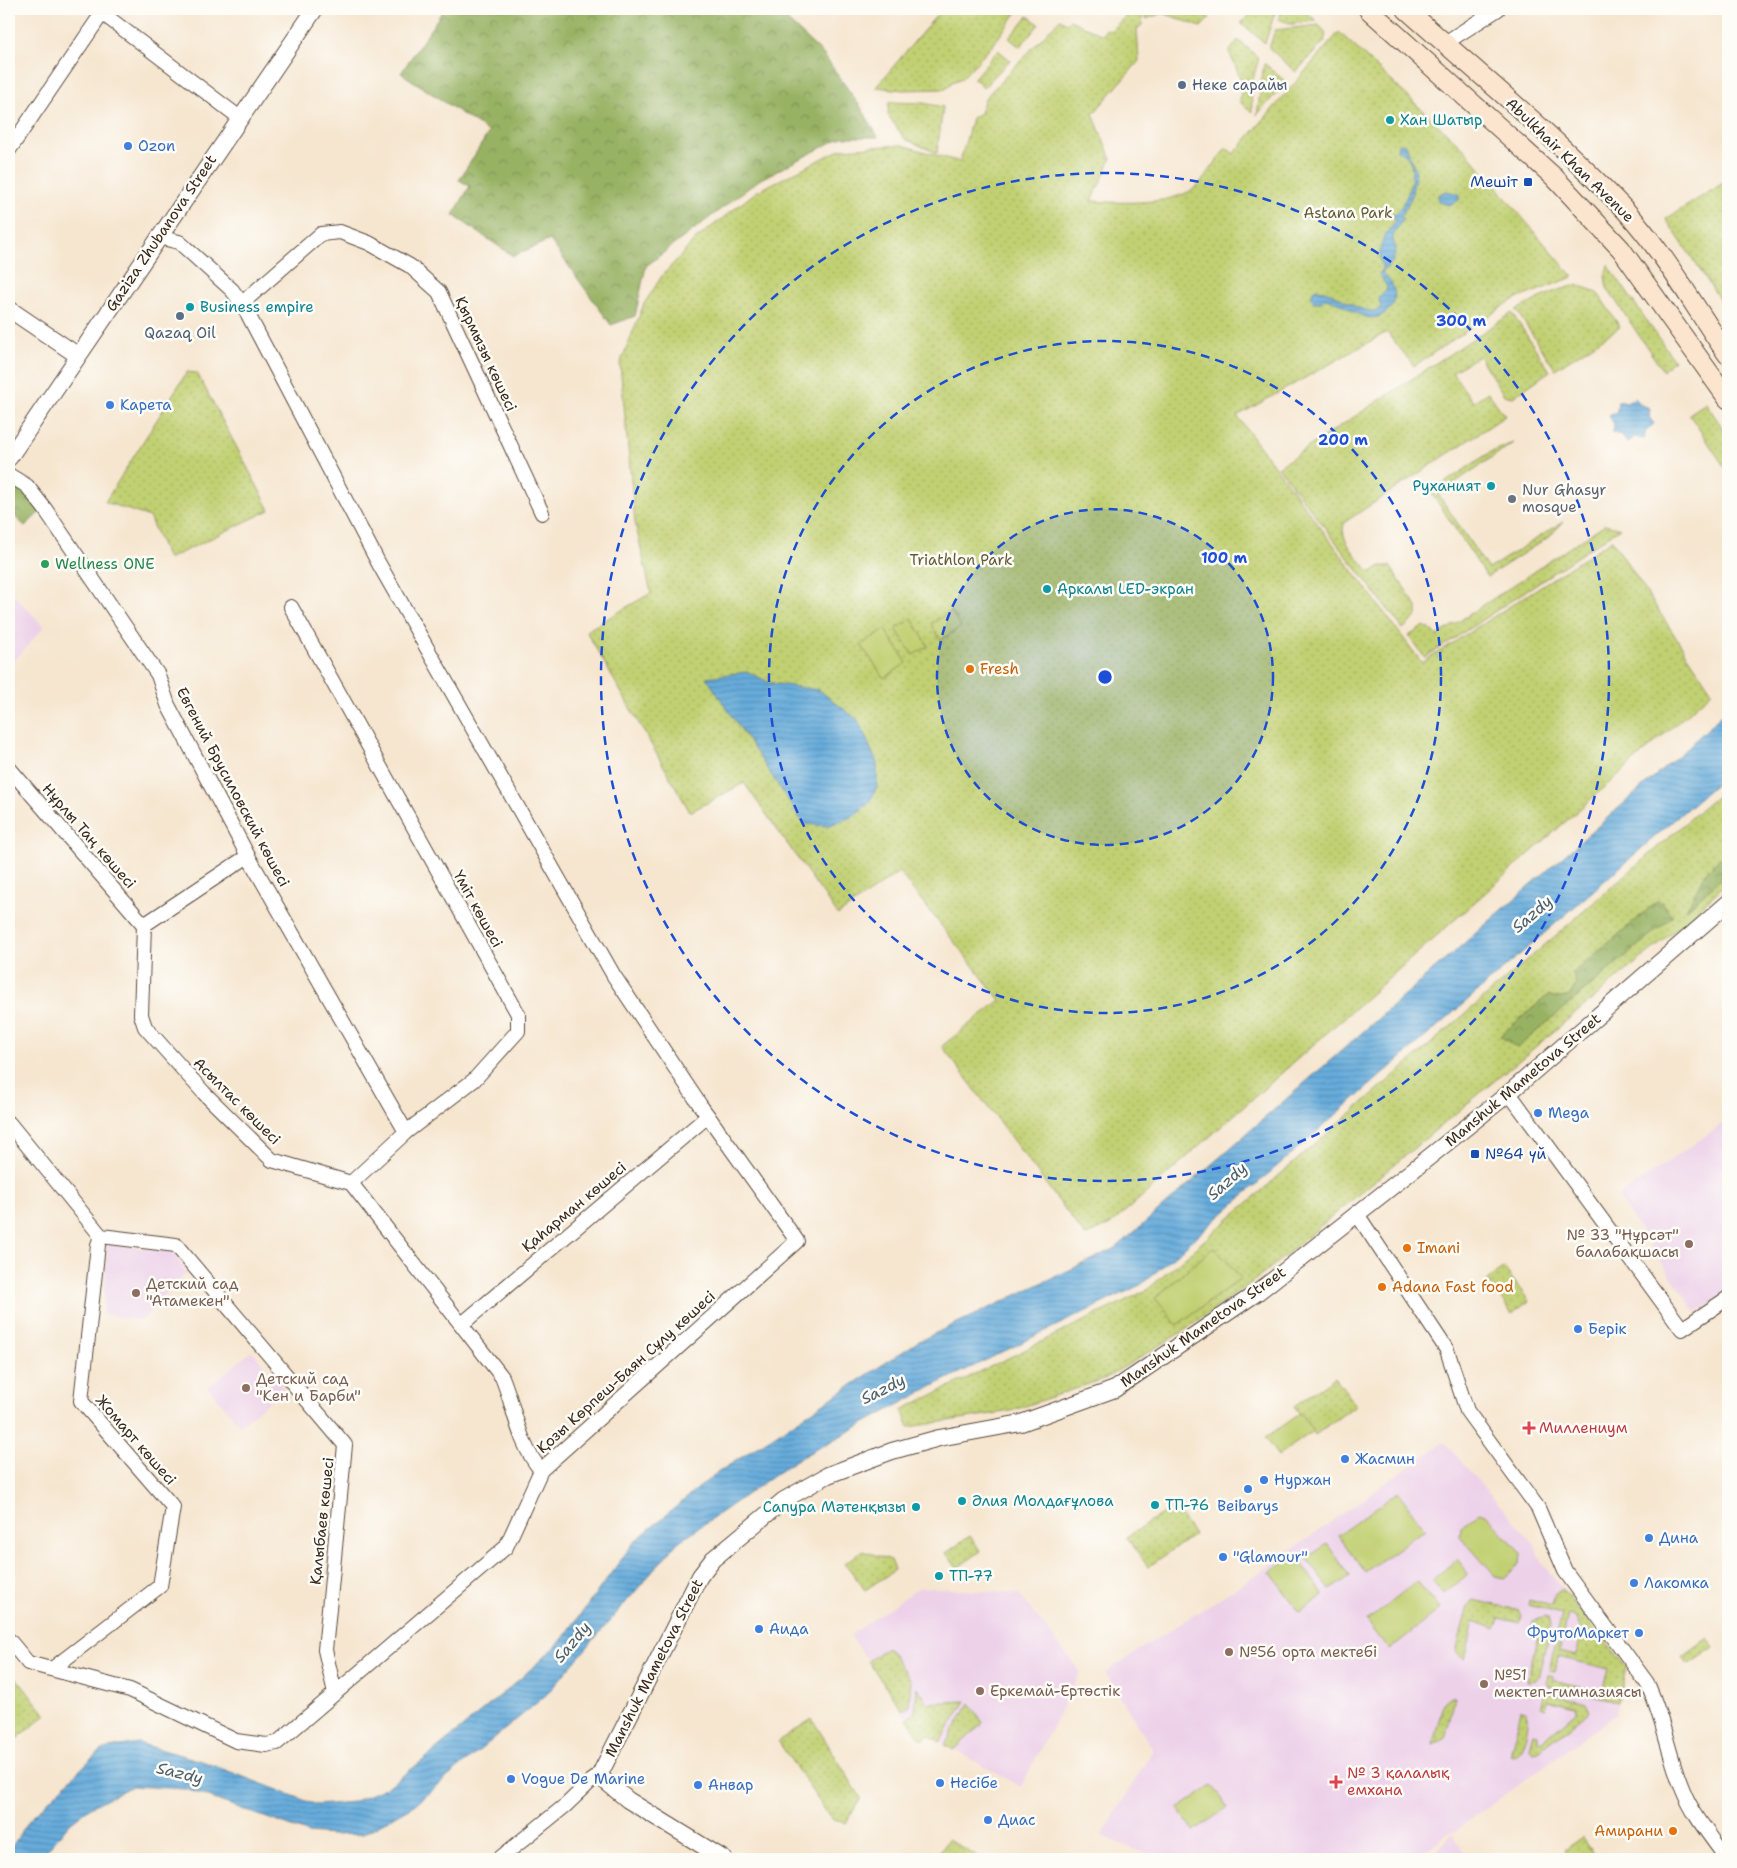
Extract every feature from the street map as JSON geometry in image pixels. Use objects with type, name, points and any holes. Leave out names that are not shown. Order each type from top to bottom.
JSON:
[{"type":"main road","name":"Abulkhair Khan Avenue","points":[[1368,9],[1554,176],[1622,249],[1728,399]]},
{"type":"main road","name":"Abulkhair Khan Avenue","points":[[1406,9],[1561,146],[1626,211],[1664,259],[1728,356]]},
{"type":"main road","points":[[1622,249],[1664,259]]},
{"type":"street","name":"Gaziza Zhubanova Street","points":[[9,458],[315,9]]},
{"type":"street","points":[[1444,43],[1498,9]]},
{"type":"street","points":[[9,150],[104,11],[240,118]]},
{"type":"street","name":"Қырмызы көшесі","points":[[243,305],[249,297],[321,234],[340,232],[370,243],[410,266],[439,292],[542,513]]},
{"type":"street","points":[[158,237],[179,242],[232,290],[243,305],[378,564],[471,728],[614,976],[708,1116]]},
{"type":"street","points":[[9,309],[77,356]]},
{"type":"street","name":"Евгений Брусиловский көшесі","points":[[9,476],[27,486],[45,509],[158,675],[168,705],[248,856],[406,1132]]},
{"type":"street","name":"Үміт көшесі","points":[[291,607],[518,1014],[518,1031],[474,1080],[406,1132],[351,1183]]},
{"type":"street","name":"Нұрлы Таң көшесі","points":[[9,768],[144,925]]},
{"type":"street","points":[[144,925],[248,856]]},
{"type":"street","name":"Manshuk Mametova Street","points":[[599,1776],[700,1576],[713,1559],[784,1500],[828,1475],[892,1451],[939,1438],[1020,1423],[1115,1389],[1258,1292],[1357,1214],[1508,1093],[1728,903]]},
{"type":"street","name":"Асылтас көшесі","points":[[144,925],[142,1015],[145,1027],[204,1093],[272,1160],[351,1183]]},
{"type":"street","points":[[1508,1093],[1682,1329],[1728,1298]]},
{"type":"street","name":"Қозы Көрпеш-Баян Сұлу көшесі","points":[[52,1670],[130,1690],[236,1741],[266,1745],[277,1743],[506,1547],[541,1470],[796,1241],[708,1116]]},
{"type":"street","name":"Қаһарман көшесі","points":[[462,1324],[708,1116]]},
{"type":"street","points":[[9,1123],[102,1236]]},
{"type":"street","points":[[351,1183],[502,1377],[524,1442],[532,1460],[541,1470]]},
{"type":"street","points":[[1357,1214],[1446,1350],[1467,1411],[1538,1508],[1565,1571],[1647,1682],[1655,1699],[1682,1789],[1694,1811],[1727,1859]]},
{"type":"street","name":"Жомарт көшесі","points":[[52,1670],[160,1586],[173,1507],[81,1401],[98,1245],[102,1236]]},
{"type":"street","name":"Қалыбаев көшесі","points":[[102,1236],[176,1245],[345,1445],[325,1650],[335,1694]]},
{"type":"street","points":[[9,1640],[28,1663],[52,1670]]},
{"type":"street","points":[[499,1859],[599,1776],[628,1800],[724,1859]]},
{"type":"shaded area","points":[[9,590],[44,627],[13,662],[9,659]]},
{"type":"shaded area","name":"№ 33 \"Нұрсәт\" балабақшасы","points":[[1728,1120],[1728,1290],[1696,1313],[1618,1197]]},
{"type":"shaded area","name":"Детский сад \"Атамекен\"","points":[[107,1244],[172,1251],[187,1272],[141,1321],[103,1314]]},
{"type":"shaded area","name":"Детский сад \"Кен и Барби\"","points":[[252,1351],[284,1389],[240,1425],[208,1387]]},
{"type":"shaded area","points":[[1444,1442],[1535,1545],[1539,1559],[1626,1667],[1616,1714],[1455,1831],[1447,1833],[1437,1843],[1413,1859],[1156,1859],[1102,1836],[1153,1750],[1105,1672],[1262,1571]]},
{"type":"shaded area","name":"Еркемай-Ертөстік","points":[[920,1587],[1019,1594],[1080,1672],[1021,1787],[928,1735],[922,1740],[850,1635]]},
{"type":"shaded area","points":[[1452,1834],[1469,1859],[1428,1859]]},
{"type":"green space","points":[[444,9],[775,9],[823,54],[862,109],[878,137],[842,137],[759,180],[646,266],[635,316],[611,325],[550,240],[513,256],[453,215],[470,186],[459,180],[489,132],[401,73]]},
{"type":"green space","points":[[942,9],[1019,9],[993,45],[962,78],[952,82],[946,89],[903,90],[876,87]]},
{"type":"green space","name":"Triathlon Park","points":[[1133,9],[1142,9],[1142,25],[1137,29],[1139,61],[1093,114],[1111,159],[1092,201],[1157,201],[1182,195],[1192,190],[1205,177],[1226,148],[1234,154],[1339,32],[1465,150],[1573,277],[1511,301],[1414,366],[1387,332],[1237,416],[1422,663],[1612,540],[1712,692],[1110,1225],[1085,1236],[942,1046],[1000,1000],[899,872],[838,915],[744,783],[690,812],[586,631],[651,593],[635,522],[620,364],[644,304],[662,276],[696,239],[756,192],[841,149],[902,145],[960,162],[972,118],[980,113],[985,98],[1060,19],[1067,23],[1070,20],[1103,35],[1106,29],[1110,31]]},
{"type":"green space","points":[[1145,9],[1190,9],[1210,18],[1201,27],[1163,13],[1146,19]]},
{"type":"green space","points":[[1257,9],[1276,9],[1265,43],[1241,23]]},
{"type":"green space","points":[[1282,9],[1303,9],[1317,21],[1291,24],[1279,19]]},
{"type":"green space","points":[[1028,16],[1039,24],[1020,47],[1009,38]]},
{"type":"green space","points":[[1319,25],[1326,33],[1324,42],[1296,72],[1269,48],[1275,30]]},
{"type":"green space","points":[[1238,40],[1259,58],[1251,85],[1252,112],[1240,102],[1242,82],[1229,52]]},
{"type":"green space","points":[[998,50],[1010,60],[983,88],[979,82],[973,79]]},
{"type":"green space","points":[[1264,63],[1286,82],[1257,115]]},
{"type":"green space","points":[[889,102],[923,103],[943,107],[937,153],[905,139],[888,115]]},
{"type":"green space","points":[[1728,180],[1728,312],[1666,219]]},
{"type":"green space","points":[[1608,265],[1674,360],[1663,371],[1607,288],[1605,276]]},
{"type":"green space","points":[[1577,285],[1597,292],[1620,327],[1555,369],[1516,310],[1555,291]]},
{"type":"green space","points":[[1512,313],[1550,371],[1513,397],[1504,395],[1479,356],[1452,372],[1473,402],[1488,392],[1505,416],[1345,522],[1343,528],[1347,542],[1370,573],[1380,566],[1390,566],[1417,607],[1417,616],[1403,629],[1278,467]]},
{"type":"green space","points":[[187,372],[197,373],[270,510],[168,559],[149,517],[105,502]]},
{"type":"green space","points":[[1706,403],[1728,436],[1728,472],[1689,414]]},
{"type":"green space","points":[[1513,443],[1438,494],[1488,569],[1563,522],[1550,536],[1487,577],[1431,492],[1489,453]]},
{"type":"green space","points":[[14,486],[30,496],[41,511],[25,526],[9,511],[9,493]]},
{"type":"green space","points":[[1605,524],[1620,528],[1425,658],[1409,636],[1424,626],[1437,636]]},
{"type":"green space","points":[[951,611],[961,627],[941,640],[931,624]]},
{"type":"green space","points":[[912,619],[928,646],[913,655],[896,629]]},
{"type":"green space","points":[[885,629],[907,663],[884,678],[861,645]]},
{"type":"green space","points":[[1728,786],[1728,882],[1673,932],[1262,1275],[1185,1330],[1106,1378],[1011,1411],[909,1427],[902,1410],[1147,1290]]},
{"type":"green space","points":[[1728,850],[1728,872],[1686,910],[1707,871]]},
{"type":"green space","points":[[1659,900],[1673,916],[1517,1048],[1500,1036],[1548,995],[1561,998],[1568,995],[1576,984],[1573,973]]},
{"type":"green space","points":[[1214,1247],[1241,1278],[1177,1325],[1155,1298]]},
{"type":"green space","points":[[1504,1268],[1529,1301],[1512,1314],[1487,1280]]},
{"type":"green space","points":[[1335,1377],[1356,1405],[1315,1435],[1294,1406]]},
{"type":"green space","points":[[1300,1413],[1313,1431],[1278,1456],[1265,1438]]},
{"type":"green space","points":[[1398,1492],[1425,1529],[1365,1572],[1338,1535]]},
{"type":"green space","points":[[1174,1506],[1194,1535],[1148,1567],[1127,1537]]},
{"type":"green space","points":[[1480,1512],[1486,1514],[1521,1553],[1520,1564],[1504,1578],[1495,1576],[1460,1536],[1461,1527]]},
{"type":"green space","points":[[970,1536],[981,1551],[957,1568],[946,1553]]},
{"type":"green space","points":[[1327,1544],[1350,1576],[1330,1590],[1307,1558]]},
{"type":"green space","points":[[863,1551],[891,1560],[895,1570],[865,1590],[845,1563]]},
{"type":"green space","points":[[1295,1555],[1324,1595],[1300,1612],[1270,1572]]},
{"type":"green space","points":[[1457,1559],[1468,1574],[1444,1594],[1432,1580]]},
{"type":"green space","points":[[1417,1581],[1440,1609],[1389,1650],[1367,1621]]},
{"type":"green space","points":[[1562,1589],[1626,1667],[1618,1702],[1550,1686],[1547,1682],[1548,1674],[1553,1676],[1553,1680],[1603,1692],[1609,1669],[1558,1657],[1555,1671],[1549,1670],[1555,1643],[1561,1645],[1559,1652],[1576,1656],[1582,1631],[1575,1617],[1568,1615],[1562,1640],[1556,1639],[1562,1614],[1528,1605],[1529,1600],[1552,1606],[1555,1594]]},
{"type":"green space","points":[[1473,1600],[1518,1610],[1521,1616],[1519,1623],[1499,1618],[1496,1629],[1474,1621],[1465,1659],[1458,1655],[1457,1648],[1468,1606]]},
{"type":"green space","points":[[1545,1617],[1549,1619],[1551,1626],[1538,1677],[1536,1681],[1527,1682],[1538,1638],[1530,1635],[1533,1621]]},
{"type":"green space","points":[[1708,1639],[1714,1647],[1688,1665],[1683,1657]]},
{"type":"green space","points":[[887,1647],[911,1680],[909,1706],[902,1710],[868,1661]]},
{"type":"green space","points":[[9,1669],[46,1715],[9,1745]]},
{"type":"green space","points":[[917,1687],[928,1703],[966,1701],[940,1742],[928,1735],[922,1740],[907,1718],[915,1712]]},
{"type":"green space","points":[[1549,1694],[1586,1703],[1590,1711],[1539,1751],[1533,1752],[1529,1747],[1533,1733],[1538,1734],[1538,1741],[1543,1741],[1577,1712],[1576,1707],[1547,1700],[1545,1708],[1540,1706],[1543,1696]]},
{"type":"green space","points":[[1450,1697],[1455,1697],[1445,1739],[1433,1745],[1443,1703]]},
{"type":"green space","points":[[970,1703],[983,1723],[954,1750],[945,1745]]},
{"type":"green space","points":[[1521,1710],[1526,1711],[1528,1715],[1528,1728],[1518,1752],[1515,1755],[1510,1755]]},
{"type":"green space","points":[[812,1719],[861,1798],[846,1823],[833,1820],[827,1813],[778,1741]]},
{"type":"green space","points":[[1212,1785],[1228,1807],[1194,1831],[1178,1809]]},
{"type":"green space","points":[[1582,1837],[1598,1859],[1571,1859],[1564,1849]]},
{"type":"green space","points":[[948,1839],[981,1859],[935,1859]]},
{"type":"water","points":[[1398,143],[1406,145],[1416,172],[1411,198],[1401,217],[1403,219],[1394,233],[1393,239],[1396,249],[1393,261],[1382,273],[1393,287],[1395,295],[1393,305],[1384,314],[1376,318],[1359,315],[1325,298],[1321,302],[1314,302],[1311,296],[1314,290],[1318,289],[1335,295],[1362,309],[1377,311],[1381,307],[1378,297],[1386,291],[1387,287],[1379,274],[1383,269],[1380,250],[1387,232],[1396,221],[1392,217],[1402,206],[1406,198],[1412,173],[1408,157],[1397,150]]},
{"type":"water","points":[[1446,191],[1459,194],[1459,200],[1449,205],[1438,202],[1438,195]]},
{"type":"water","points":[[1635,398],[1641,405],[1650,408],[1649,417],[1654,424],[1646,430],[1644,439],[1634,437],[1627,443],[1622,435],[1613,433],[1614,424],[1609,416],[1617,411],[1618,401],[1627,403]]},
{"type":"water","points":[[748,672],[770,683],[819,690],[858,720],[877,763],[877,786],[870,802],[852,817],[827,826],[804,824],[706,677]]},
{"type":"water","name":"Sazdy","points":[[1728,709],[1728,773],[1142,1284],[939,1383],[796,1460],[678,1542],[546,1695],[414,1805],[363,1834],[332,1835],[309,1833],[186,1789],[132,1786],[92,1806],[70,1823],[39,1859],[9,1859],[9,1851],[30,1819],[90,1760],[104,1749],[138,1743],[202,1761],[317,1805],[353,1802],[389,1786],[430,1755],[521,1678],[561,1641],[634,1542],[714,1475],[919,1341],[1116,1248],[1686,749]]},
{"type":"place","name":"Неке сарайы","points":[[1182,85]]},
{"type":"place","name":"Хан Шатыр","points":[[1390,120]]},
{"type":"place","name":"Ozon","points":[[128,146]]},
{"type":"place","name":"Мешіт","points":[[1528,182]]},
{"type":"place","name":"Business empire","points":[[190,307]]},
{"type":"place","name":"Qazaq Oil","points":[[180,316]]},
{"type":"place","name":"Карета","points":[[110,405]]},
{"type":"place","name":"Руханият","points":[[1491,486]]},
{"type":"place","name":"Nur Ghasyr mosque","points":[[1512,499]]},
{"type":"place","name":"Wellness ONE","points":[[45,564]]},
{"type":"place","name":"Аркалы LED-экран","points":[[1047,589]]},
{"type":"place","name":"Fresh","points":[[970,669]]},
{"type":"place","name":"Mega","points":[[1538,1113]]},
{"type":"place","name":"№64 үй","points":[[1475,1154]]},
{"type":"place","name":"№ 33 \"Нұрсәт\" балабақшасы","points":[[1689,1244]]},
{"type":"place","name":"Imani","points":[[1407,1248]]},
{"type":"place","name":"Adana Fast food","points":[[1382,1287]]},
{"type":"place","name":"Детский сад \"Атамекен\"","points":[[136,1293]]},
{"type":"place","name":"Берік","points":[[1578,1329]]},
{"type":"place","name":"Детский сад \"Кен и Барби\"","points":[[246,1388]]},
{"type":"place","name":"Миллениум","points":[[1529,1428]]},
{"type":"place","name":"Жасмин","points":[[1345,1459]]},
{"type":"place","name":"Нуржан","points":[[1264,1480]]},
{"type":"place","name":"Beibarys","points":[[1248,1489]]},
{"type":"place","name":"Әлия Молдағұлова","points":[[962,1501]]},
{"type":"place","name":"ТП-76","points":[[1155,1505]]},
{"type":"place","name":"Сапура Мәтенқызы","points":[[916,1507]]},
{"type":"place","name":"Дина","points":[[1649,1538]]},
{"type":"place","name":"\"Glamour\"","points":[[1223,1557]]},
{"type":"place","name":"ТП-77","points":[[939,1576]]},
{"type":"place","name":"Лакомка","points":[[1634,1583]]},
{"type":"place","name":"Аида","points":[[759,1629]]},
{"type":"place","name":"ФрутоМаркет","points":[[1639,1633]]},
{"type":"place","name":"№56 орта мектебі","points":[[1229,1652]]},
{"type":"place","name":"№51 мектеп-гимназиясы","points":[[1484,1684]]},
{"type":"place","name":"Еркемай-Ертөстік","points":[[980,1691]]},
{"type":"place","name":"Vogue De Marine","points":[[511,1779]]},
{"type":"place","name":"№ 3 қалалық емхана","points":[[1336,1782]]},
{"type":"place","name":"Несібе","points":[[940,1783]]},
{"type":"place","name":"Анвар","points":[[698,1785]]},
{"type":"place","name":"Диас","points":[[988,1820]]},
{"type":"place","name":"Амирани","points":[[1673,1831]]},
{"type":"park label","name":"Astana Park","points":[[1348,213]]}]
